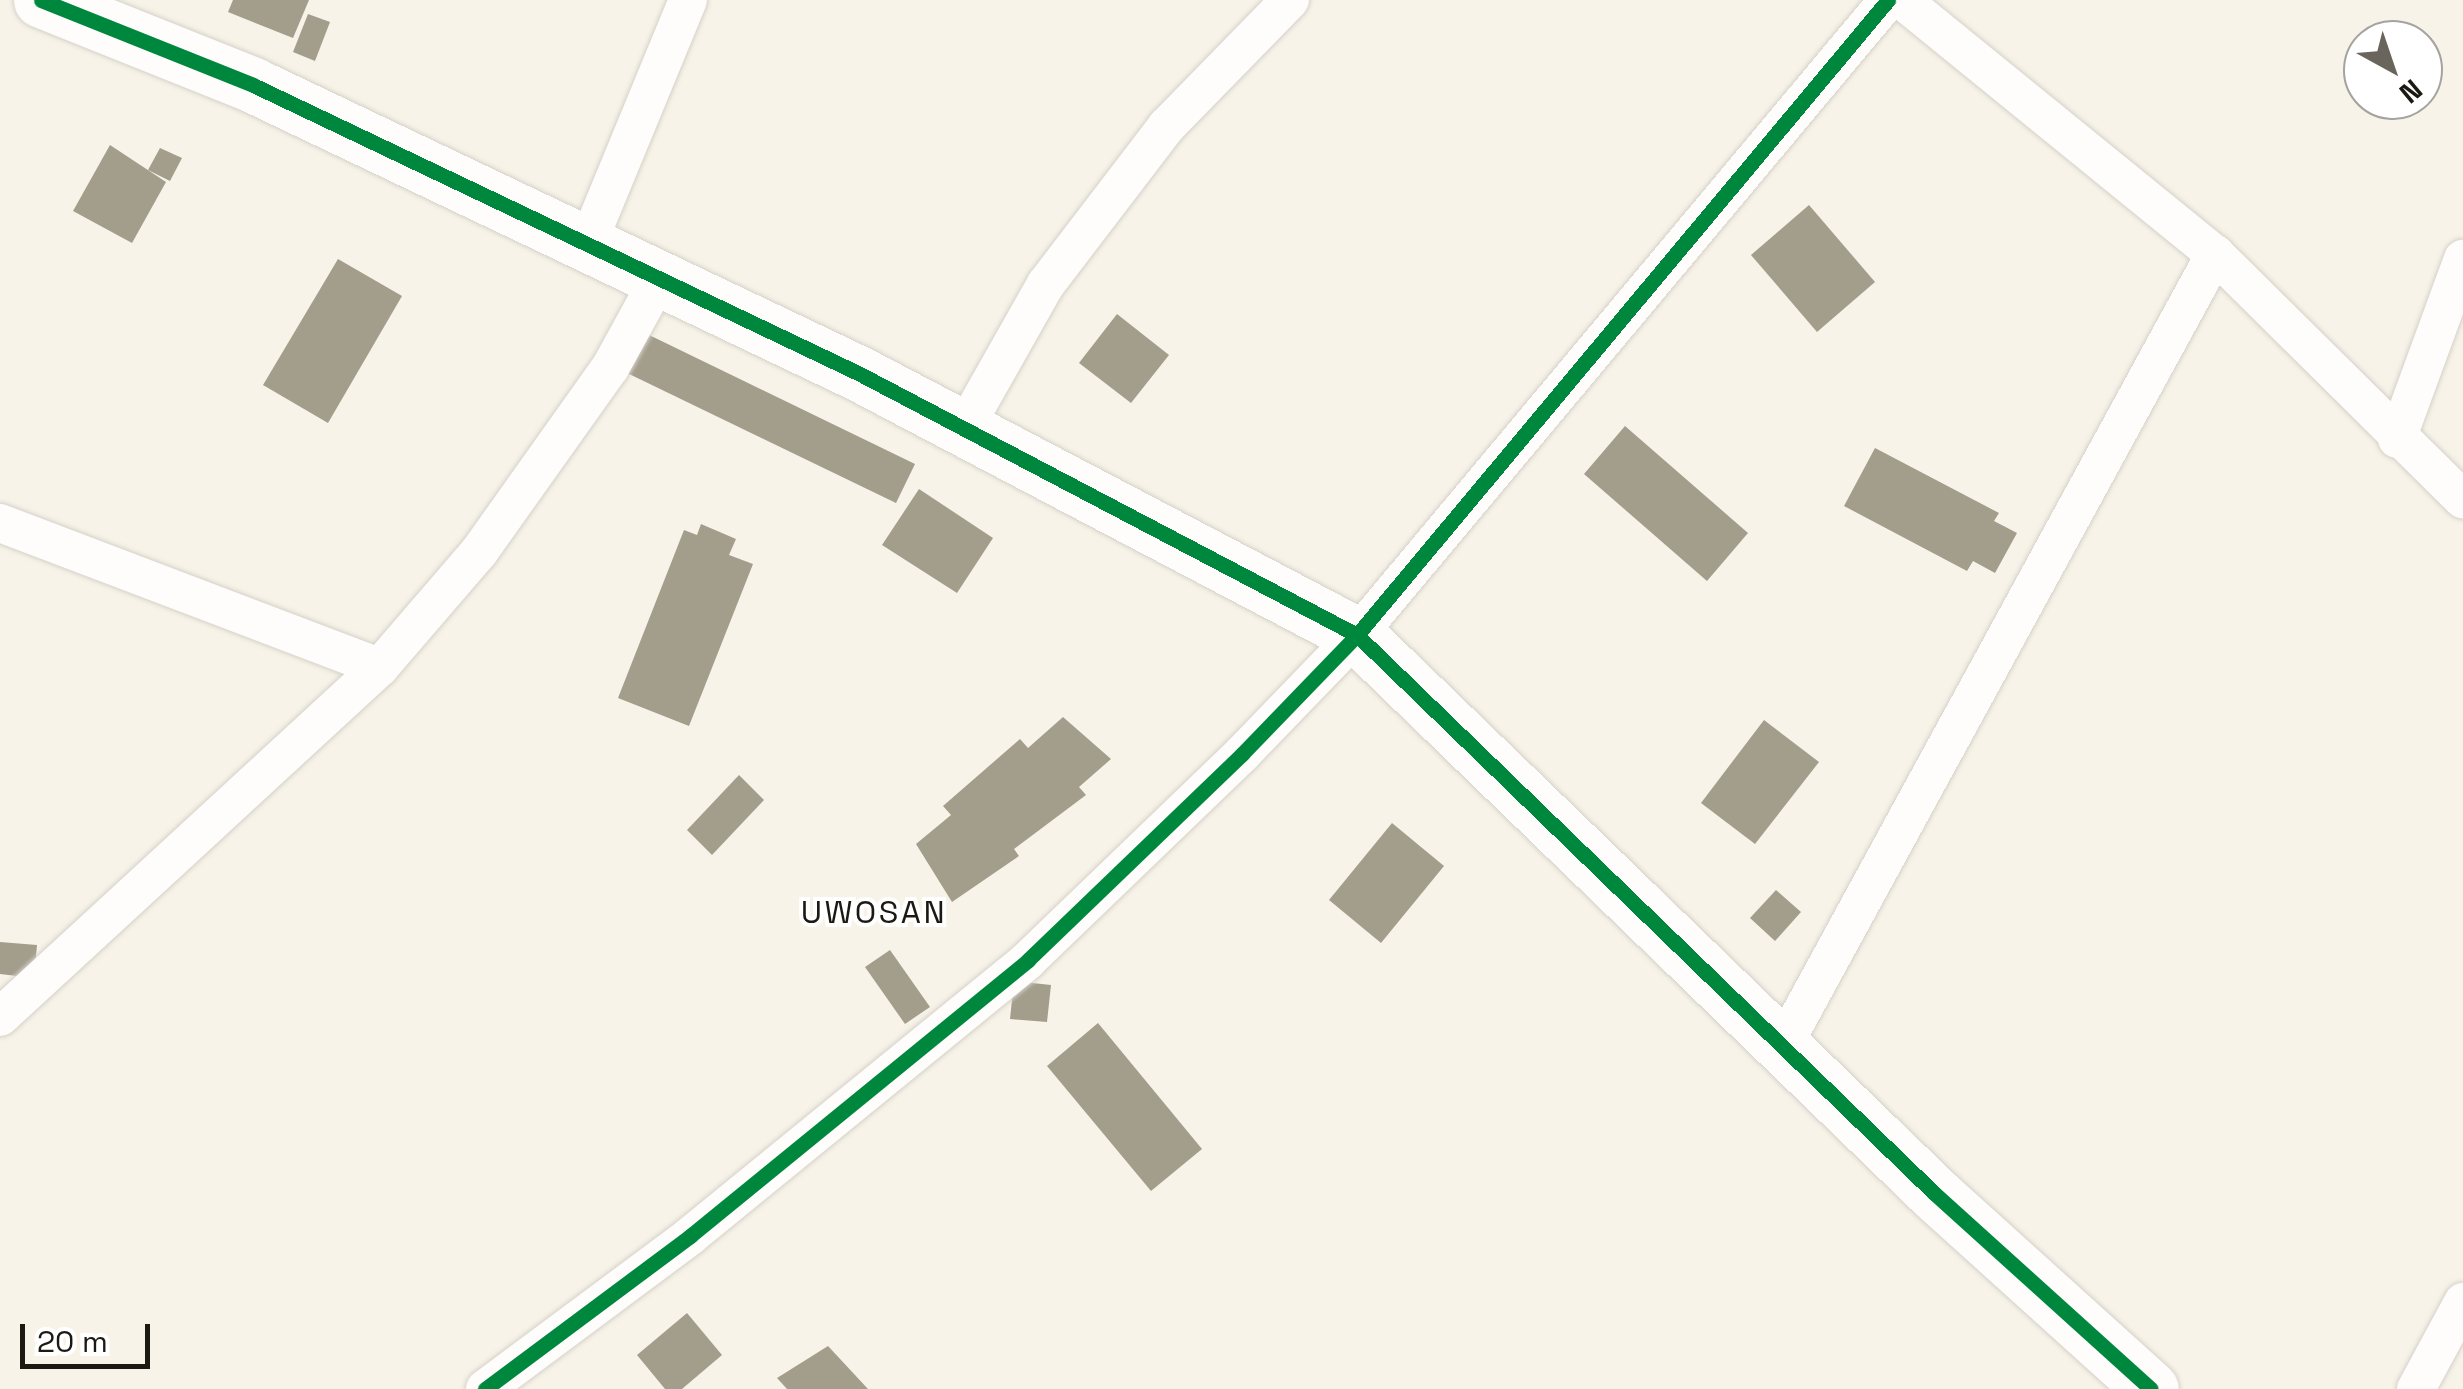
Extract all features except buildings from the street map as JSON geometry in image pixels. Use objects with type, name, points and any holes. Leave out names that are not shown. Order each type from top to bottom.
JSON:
[{"type":"street","points":[[41,0],[253,85],[587,244],[965,427],[1357,635],[2151,1389]]},
{"type":"street","points":[[587,244],[688,0]]},
{"type":"street","points":[[965,427],[1046,284],[1166,126],[1290,0]]},
{"type":"street","points":[[485,1389],[690,1236],[1028,960],[1357,635],[1888,0]]},
{"type":"street","points":[[1902,0],[2214,254],[2397,439],[2463,498]]},
{"type":"street","points":[[1784,1044],[2214,254]]},
{"type":"street","points":[[2397,439],[2463,259]]},
{"type":"street","points":[[0,1017],[380,667],[479,552],[610,368],[659,279]]},
{"type":"street","points":[[0,522],[380,667]]},
{"type":"street","points":[[2416,1389],[2463,1302]]},
{"type":"cycle path","points":[[41,0],[253,85],[858,373],[1357,635],[1934,1193],[2151,1389]]},
{"type":"cycle path","points":[[485,1389],[690,1236],[1028,960],[1242,754],[1357,635],[1888,0]]},
{"type":"district","name":"UWOSAN","points":[[874,912]]}]
